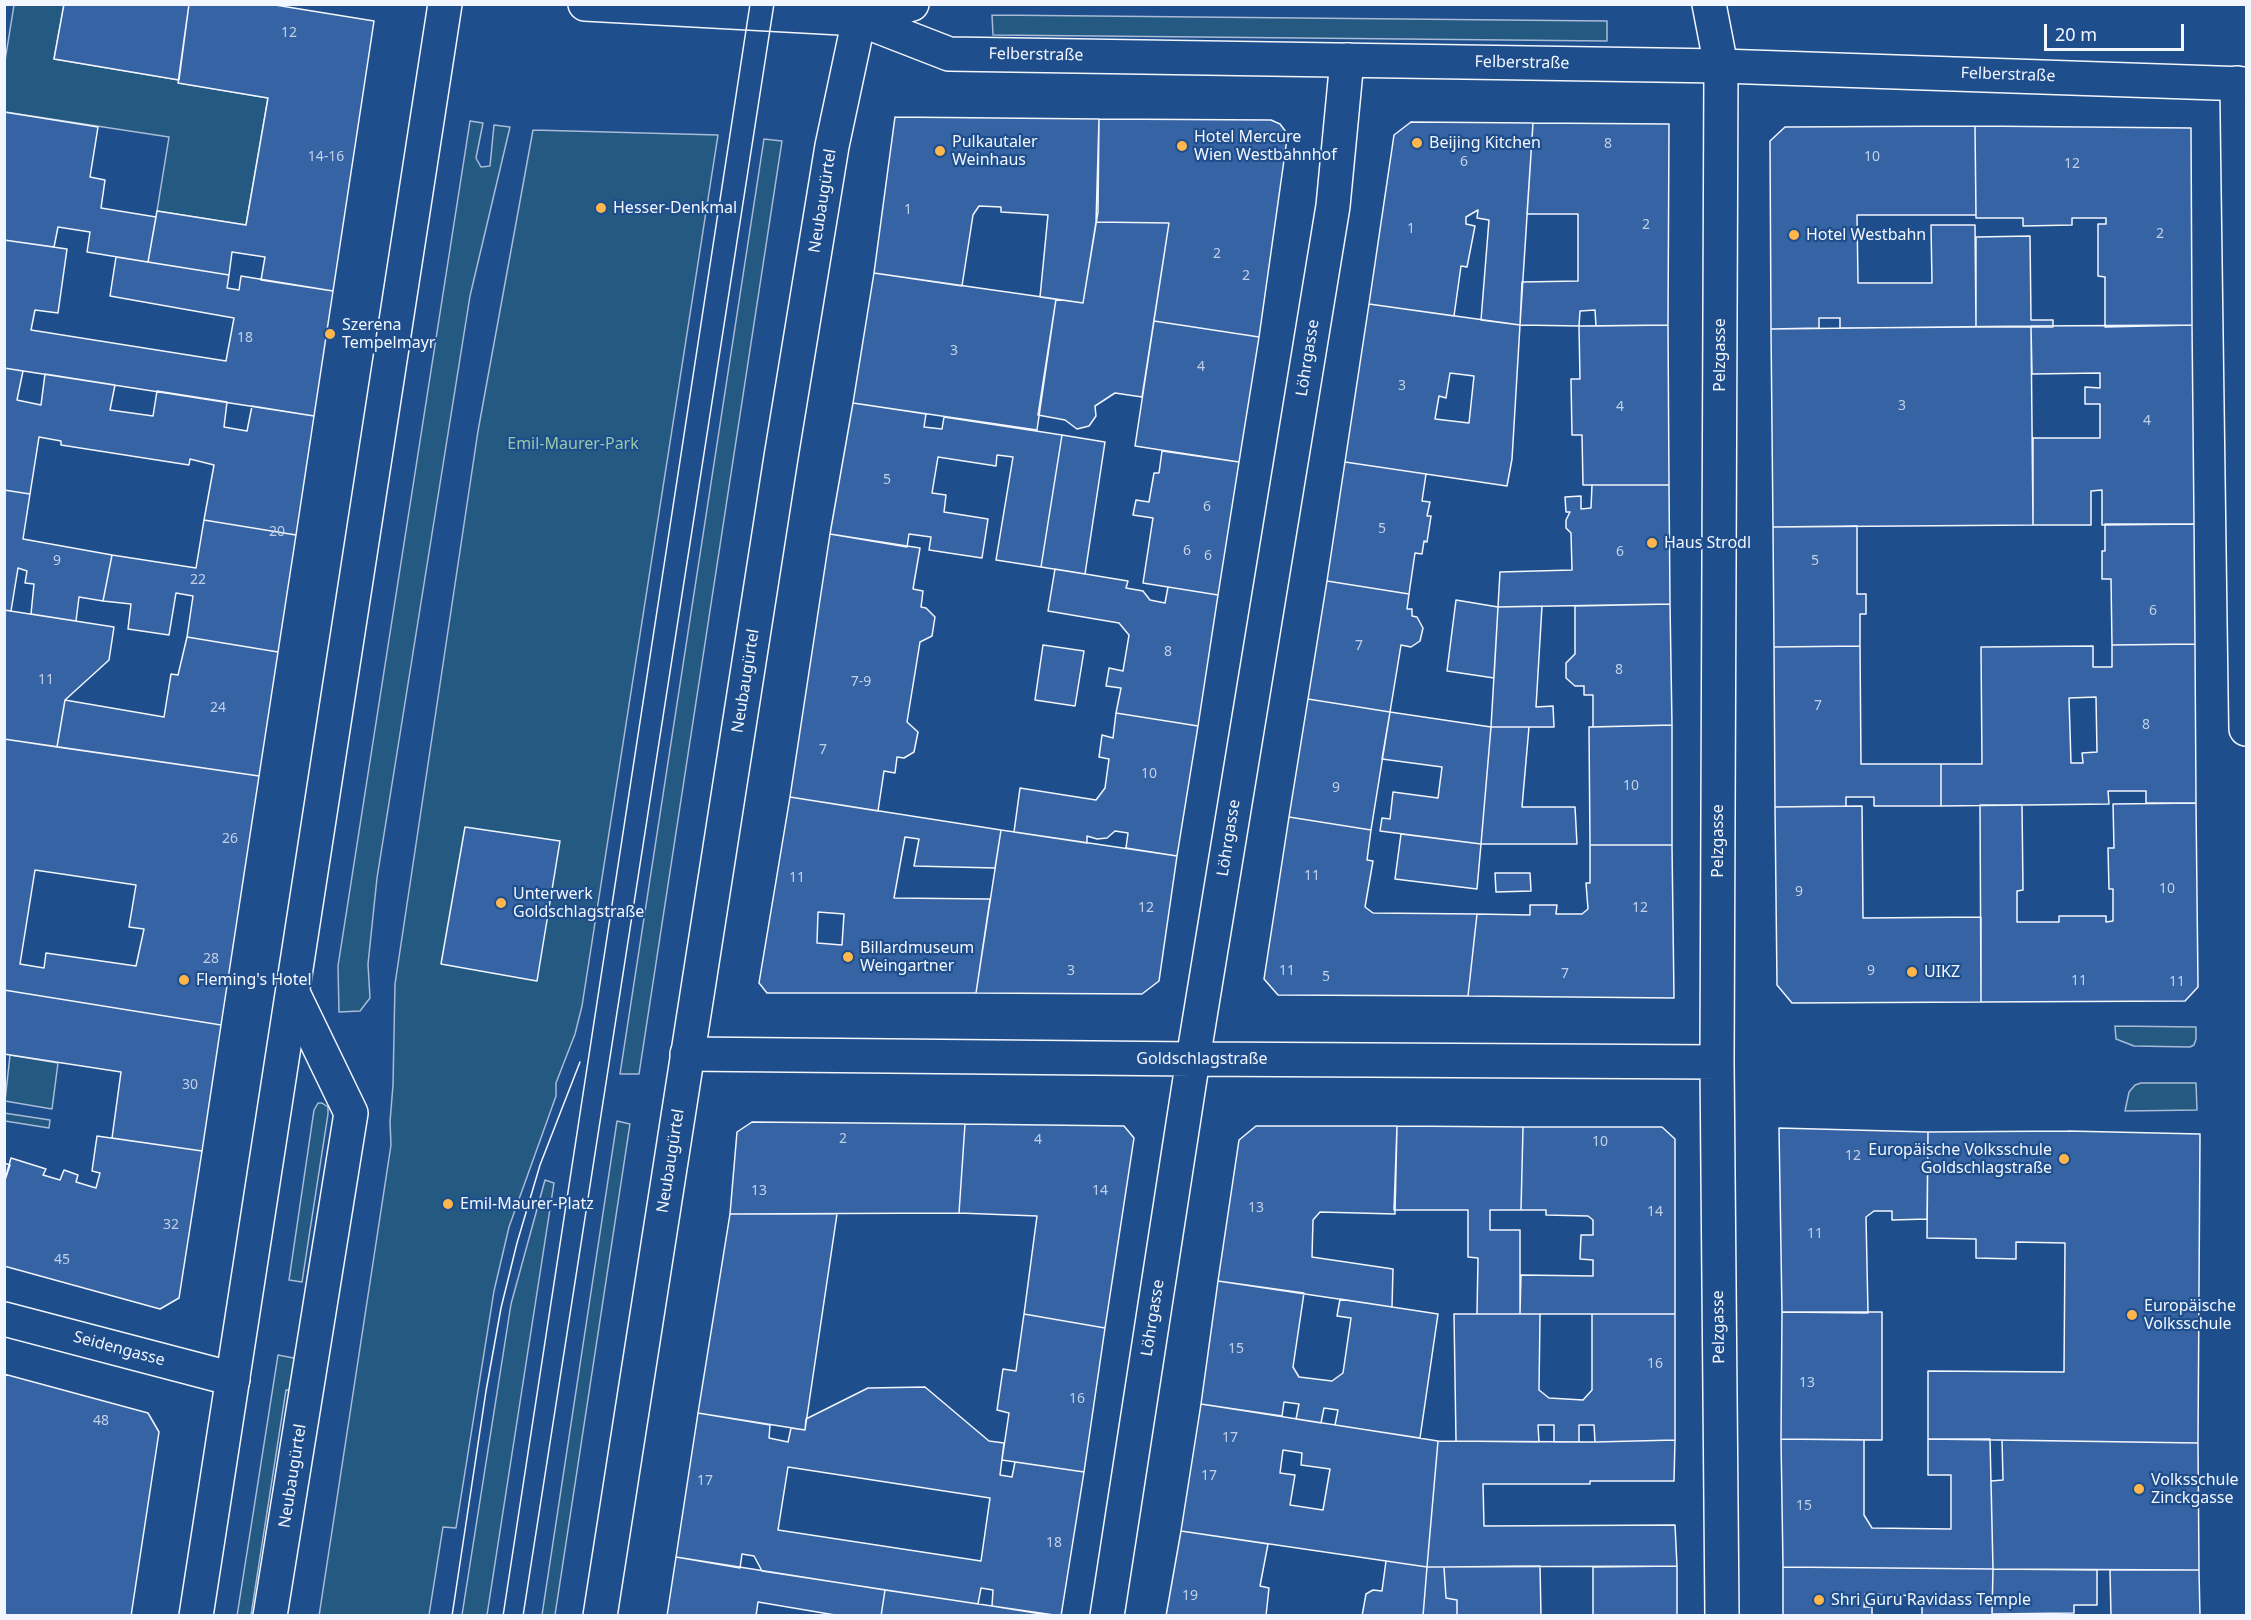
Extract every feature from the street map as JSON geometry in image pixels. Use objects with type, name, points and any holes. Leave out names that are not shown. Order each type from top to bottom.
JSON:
[{"type":"street","points":[[196,1616],[445,4]]},
{"type":"street","points":[[585,4],[862,12],[912,4]]},
{"type":"street","name":"Pelzgasse","points":[[1709,4],[1721,66],[1717,1062],[1722,1616]]},
{"type":"street","name":"Neubaugürtel","points":[[600,1616],[830,157],[862,12]]},
{"type":"street","name":"Felberstraße","points":[[862,12],[949,54],[1721,66],[2242,83]]},
{"type":"street","name":"Löhrgasse","points":[[1107,1616],[1193,1059],[1333,206],[1347,60]]},
{"type":"street","points":[[2242,83],[2247,729]]},
{"type":"street","name":"Neubaugürtel","points":[[270,1616],[351,1113],[293,993]]},
{"type":"street","name":"Goldschlagstraße","points":[[687,1054],[1717,1062]]},
{"type":"street","name":"Seidengasse","points":[[4,1319],[233,1379]]},
{"type":"green space","points":[[14,5],[64,5],[54,59],[268,98],[246,225],[157,211],[169,137],[5,112],[5,61]]},
{"type":"green space","points":[[992,15],[1607,21],[1607,41],[993,35]]},
{"type":"green space","points":[[470,121],[483,123],[476,158],[481,167],[490,166],[494,125],[510,127],[470,296],[377,878],[368,964],[370,998],[360,1011],[339,1012],[338,966]]},
{"type":"green space","name":"Emil-Maurer-Park","points":[[533,130],[718,135],[582,1006],[575,1034],[556,1083],[556,1096],[509,1227],[494,1291],[456,1528],[443,1527],[429,1615],[319,1616],[391,1145],[395,984],[478,431]]},
{"type":"green space","points":[[764,139],[782,141],[639,1074],[620,1074]]},
{"type":"green space","points":[[2115,1026],[2196,1027],[2196,1039],[2194,1045],[2190,1047],[2134,1046],[2116,1039]]},
{"type":"green space","points":[[10,1055],[58,1063],[52,1109],[5,1101]]},
{"type":"green space","points":[[2141,1083],[2196,1083],[2197,1110],[2125,1111],[2129,1092],[2135,1085]]},
{"type":"green space","points":[[318,1103],[328,1107],[328,1114],[302,1282],[289,1280],[314,1110]]},
{"type":"green space","points":[[4,1113],[50,1120],[49,1128],[5,1121]]},
{"type":"green space","points":[[617,1121],[630,1124],[555,1615],[542,1615]]},
{"type":"green space","points":[[545,1180],[554,1183],[487,1615],[462,1615],[511,1304]]},
{"type":"green space","points":[[278,1355],[304,1360],[299,1391],[286,1390],[251,1615],[237,1616]]},
{"type":"building","points":[[64,4],[189,4],[179,80],[54,59]]},
{"type":"building","points":[[189,4],[269,4],[374,21],[333,291],[261,280],[265,257],[232,252],[229,275],[148,262],[157,211],[246,225],[268,98],[178,83]]},
{"type":"building","points":[[4,112],[98,127],[90,177],[105,180],[101,208],[156,217],[148,262],[87,252],[90,232],[58,227],[54,247],[4,240]]},
{"type":"building","points":[[895,117],[1099,119],[1098,212],[1083,303],[1040,297],[1048,215],[1001,212],[1001,207],[979,206],[973,215],[962,286],[874,273]]},
{"type":"building","points":[[1099,119],[1271,120],[1280,124],[1286,132],[1287,139],[1259,337],[1154,321],[1169,223],[1096,222]]},
{"type":"building","points":[[1411,122],[1533,123],[1520,325],[1481,320],[1489,220],[1477,218],[1478,210],[1466,217],[1466,224],[1475,226],[1467,267],[1461,266],[1454,316],[1369,304],[1394,135]]},
{"type":"building","points":[[1533,123],[1669,124],[1668,325],[1596,326],[1595,310],[1580,311],[1579,326],[1520,325],[1522,282],[1578,281],[1578,214],[1527,214]]},
{"type":"building","points":[[1975,126],[2191,128],[2192,325],[2105,327],[2105,277],[2098,276],[2098,224],[2106,224],[2106,218],[2072,218],[2072,225],[2023,226],[2023,218],[1976,218]]},
{"type":"building","points":[[1975,126],[1976,215],[1857,215],[1858,283],[1932,283],[1931,225],[1975,225],[1976,327],[1840,328],[1840,318],[1819,318],[1819,328],[1771,329],[1770,141],[1785,127]]},
{"type":"building","points":[[1096,222],[1169,223],[1142,397],[1115,393],[1095,406],[1096,416],[1089,426],[1077,429],[1065,420],[1038,415],[1056,299],[1083,303]]},
{"type":"building","points":[[2030,236],[2031,320],[2053,320],[2053,327],[1976,327],[1976,237]]},
{"type":"building","points":[[4,240],[67,249],[58,313],[35,310],[31,330],[226,361],[234,318],[110,296],[116,257],[229,275],[227,288],[239,290],[241,276],[333,291],[314,416],[4,368]]},
{"type":"building","points":[[874,273],[1056,299],[1037,430],[853,403]]},
{"type":"building","points":[[1369,304],[1520,325],[1512,459],[1507,486],[1345,462]],"holes":[[[1450,373],[1474,376],[1469,423],[1435,419],[1439,396],[1446,398]]]},
{"type":"building","points":[[1154,321],[1259,337],[1239,462],[1135,446]]},
{"type":"building","points":[[1668,325],[1669,485],[1583,485],[1582,435],[1572,435],[1571,379],[1580,379],[1579,326]]},
{"type":"building","points":[[2192,325],[2194,524],[2102,525],[2102,490],[2091,491],[2091,525],[2033,525],[2033,438],[2100,438],[2100,404],[2085,404],[2085,387],[2100,388],[2100,373],[2032,374],[2031,326]]},
{"type":"building","points":[[2031,326],[2033,525],[1773,527],[1771,329]]},
{"type":"building","points":[[4,368],[23,371],[17,400],[41,405],[45,374],[115,385],[110,410],[153,416],[157,391],[227,402],[224,427],[247,431],[252,406],[314,416],[296,535],[204,520],[214,465],[190,459],[189,465],[61,445],[61,441],[39,437],[30,494],[4,490]]},
{"type":"building","points":[[853,403],[926,414],[924,427],[942,429],[944,417],[1062,435],[1041,567],[996,560],[1013,457],[997,455],[996,466],[938,457],[932,493],[946,495],[944,512],[988,519],[982,558],[929,550],[931,537],[909,534],[907,547],[830,534]]},
{"type":"building","points":[[1062,435],[1105,442],[1085,574],[1041,567]]},
{"type":"building","points":[[1162,451],[1239,462],[1218,595],[1143,583],[1153,518],[1133,515],[1136,500],[1149,502],[1154,473],[1159,473]]},
{"type":"building","points":[[1345,462],[1426,474],[1422,501],[1430,502],[1427,516],[1431,516],[1427,542],[1424,541],[1422,554],[1415,553],[1409,594],[1327,581]]},
{"type":"building","points":[[1592,485],[1669,485],[1670,604],[1498,607],[1500,572],[1572,570],[1571,533],[1566,528],[1566,520],[1570,512],[1566,512],[1565,497],[1581,496],[1581,509],[1591,508]]},
{"type":"building","points":[[4,490],[30,494],[23,539],[112,555],[103,601],[79,597],[76,621],[31,614],[34,584],[25,583],[27,571],[18,568],[11,611],[4,610]]},
{"type":"building","points":[[204,520],[296,535],[278,652],[187,637],[193,596],[176,593],[169,635],[128,629],[131,604],[103,601],[112,555],[196,568]]},
{"type":"building","points":[[2105,524],[2194,524],[2195,644],[2112,645],[2111,579],[2102,579]]},
{"type":"building","points":[[1857,526],[1857,594],[1866,594],[1866,614],[1860,614],[1860,646],[1774,647],[1773,527]]},
{"type":"building","points":[[830,534],[920,548],[913,589],[923,591],[921,607],[926,608],[935,617],[932,636],[920,642],[907,722],[918,732],[914,752],[904,758],[897,757],[895,773],[884,771],[878,811],[790,797]]},
{"type":"building","points":[[1055,569],[1128,581],[1126,588],[1143,591],[1150,600],[1165,603],[1168,587],[1218,595],[1198,726],[1116,713],[1121,688],[1106,686],[1109,668],[1123,671],[1129,635],[1119,623],[1048,611]]},
{"type":"building","points":[[1327,581],[1409,594],[1407,609],[1412,609],[1412,616],[1417,617],[1423,628],[1420,641],[1411,647],[1401,645],[1390,712],[1308,699]]},
{"type":"building","points":[[1456,600],[1498,607],[1494,678],[1447,671]]},
{"type":"building","points":[[1670,604],[1672,725],[1593,727],[1593,695],[1584,695],[1584,686],[1575,686],[1566,678],[1566,663],[1575,654],[1575,606]]},
{"type":"building","points":[[1542,606],[1536,707],[1553,706],[1554,727],[1491,727],[1498,607]]},
{"type":"building","points":[[4,610],[114,627],[109,660],[65,700],[57,747],[4,739]]},
{"type":"building","points":[[187,637],[278,652],[259,776],[57,747],[65,700],[164,717],[171,674],[178,675]]},
{"type":"building","points":[[2195,644],[2196,803],[2146,803],[2146,791],[2108,791],[2109,804],[1941,806],[1941,764],[1982,764],[1981,647],[2093,646],[2093,667],[2112,667],[2112,645]],"holes":[[[2096,697],[2097,752],[2082,753],[2083,763],[2071,763],[2069,698]]]},
{"type":"building","points":[[1043,645],[1084,651],[1075,706],[1035,700]]},
{"type":"building","points":[[1860,646],[1861,764],[1941,764],[1941,806],[1874,806],[1874,797],[1846,797],[1846,806],[1775,807],[1774,647]]},
{"type":"building","points":[[1308,699],[1390,712],[1371,830],[1289,817]]},
{"type":"building","points":[[1390,712],[1491,727],[1481,844],[1380,831],[1382,818],[1390,819],[1393,792],[1438,798],[1442,767],[1382,759]]},
{"type":"building","points":[[1116,713],[1198,726],[1177,856],[1126,848],[1128,833],[1115,831],[1107,838],[1097,839],[1087,836],[1087,843],[1014,832],[1020,788],[1096,800],[1105,788],[1109,759],[1099,757],[1102,735],[1113,738]]},
{"type":"building","points":[[1672,725],[1672,845],[1590,845],[1589,727]]},
{"type":"building","points":[[1491,727],[1529,727],[1522,807],[1575,807],[1577,844],[1481,844]]},
{"type":"building","points":[[4,739],[259,776],[221,1025],[4,990]],"holes":[[[35,870],[136,885],[129,927],[144,929],[136,966],[46,953],[44,968],[20,964]]]},
{"type":"building","points":[[790,797],[1001,830],[995,868],[914,866],[919,839],[905,837],[894,898],[990,899],[976,993],[767,993],[759,983]],"holes":[[[818,912],[844,914],[842,945],[817,943]]]},
{"type":"building","points":[[2196,803],[2198,987],[2185,1001],[1981,1002],[1980,805],[2022,805],[2023,890],[2017,891],[2017,922],[2059,922],[2059,916],[2106,916],[2106,922],[2113,921],[2113,889],[2109,889],[2108,848],[2114,848],[2113,804]]},
{"type":"building","points":[[1862,806],[1863,918],[1981,917],[1981,1002],[1792,1003],[1777,985],[1775,807]]},
{"type":"building","points":[[1289,817],[1371,830],[1367,860],[1373,861],[1365,907],[1373,913],[1477,914],[1468,996],[1278,995],[1264,979]]},
{"type":"building","name":"Unterwerk Goldschlagstraße","points":[[465,827],[560,841],[537,981],[441,964]]},
{"type":"building","points":[[1001,830],[1177,856],[1159,981],[1142,994],[976,993]]},
{"type":"building","points":[[1401,834],[1481,844],[1477,889],[1395,879]]},
{"type":"building","points":[[1590,845],[1672,845],[1674,998],[1468,996],[1477,914],[1530,915],[1530,905],[1557,905],[1556,914],[1582,914],[1588,909],[1586,883],[1590,883]]},
{"type":"building","points":[[1495,873],[1530,873],[1531,891],[1496,892]]},
{"type":"building","points":[[4,990],[221,1025],[202,1151],[112,1138],[121,1072],[4,1054]]},
{"type":"building","points":[[752,1122],[965,1124],[959,1213],[730,1214],[737,1132]]},
{"type":"building","points":[[965,1124],[1124,1126],[1134,1138],[1105,1328],[1024,1314],[1037,1216],[959,1213]]},
{"type":"building","points":[[1256,1126],[1397,1126],[1395,1214],[1320,1212],[1313,1220],[1312,1257],[1393,1269],[1392,1307],[1218,1281],[1239,1140]]},
{"type":"building","points":[[1397,1126],[1523,1127],[1521,1210],[1490,1210],[1490,1230],[1520,1230],[1520,1314],[1477,1314],[1478,1258],[1468,1257],[1468,1210],[1394,1210]]},
{"type":"building","points":[[1523,1127],[1662,1127],[1675,1139],[1675,1314],[1520,1314],[1521,1275],[1593,1276],[1593,1260],[1580,1259],[1581,1235],[1593,1235],[1593,1220],[1588,1216],[1546,1215],[1546,1210],[1521,1210]]},
{"type":"building","points":[[1779,1128],[1928,1132],[1927,1219],[1892,1220],[1892,1211],[1874,1211],[1866,1217],[1868,1313],[1782,1312]]},
{"type":"building","name":"Europäische Volksschule","points":[[2068,1131],[2200,1134],[2198,1443],[1928,1439],[1928,1371],[2064,1372],[2065,1243],[2016,1242],[2016,1259],[1976,1258],[1976,1239],[1927,1238],[1928,1132]]},
{"type":"building","points":[[97,1136],[202,1151],[179,1298],[160,1309],[4,1266],[4,1183],[11,1158],[46,1169],[43,1175],[60,1180],[64,1170],[78,1175],[76,1182],[96,1188],[100,1173],[92,1171]]},
{"type":"building","points":[[4,1163],[10,1165],[4,1183]]},
{"type":"building","points":[[730,1214],[837,1214],[805,1430],[698,1413]]},
{"type":"building","points":[[1218,1281],[1304,1293],[1293,1367],[1299,1377],[1332,1381],[1343,1373],[1351,1318],[1337,1316],[1340,1299],[1438,1314],[1420,1438],[1335,1425],[1338,1410],[1324,1408],[1321,1423],[1296,1419],[1299,1404],[1284,1402],[1282,1416],[1201,1404]]},
{"type":"building","points":[[1782,1312],[1882,1312],[1882,1440],[1781,1439]]},
{"type":"building","points":[[1024,1314],[1105,1328],[1084,1472],[1002,1460],[1009,1413],[997,1410],[1003,1369],[1016,1371]]},
{"type":"building","points":[[1454,1314],[1540,1314],[1539,1390],[1549,1398],[1583,1400],[1592,1390],[1592,1314],[1675,1314],[1675,1440],[1595,1442],[1594,1425],[1579,1425],[1579,1442],[1554,1442],[1554,1425],[1538,1425],[1539,1442],[1456,1441]]},
{"type":"building","points":[[4,1374],[148,1413],[159,1432],[131,1616],[4,1616]]},
{"type":"building","points":[[925,1387],[989,1441],[1004,1443],[1000,1475],[1012,1477],[1015,1462],[1084,1472],[1061,1616],[992,1606],[993,1590],[981,1588],[978,1604],[762,1571],[754,1556],[742,1554],[740,1568],[676,1557],[698,1413],[770,1425],[769,1438],[788,1442],[791,1428],[805,1430],[806,1419],[868,1388]],"holes":[[[788,1467],[990,1498],[981,1561],[778,1530]]]},
{"type":"building","points":[[1201,1404],[1438,1441],[1427,1567],[1181,1531]],"holes":[[[1283,1450],[1302,1453],[1301,1465],[1330,1469],[1323,1510],[1290,1505],[1295,1475],[1280,1473]]]},
{"type":"building","points":[[1781,1439],[1864,1440],[1864,1515],[1872,1528],[1951,1529],[1951,1475],[1928,1475],[1928,1439],[1990,1439],[1993,1569],[1783,1567]]},
{"type":"building","points":[[1675,1440],[1674,1481],[1483,1484],[1484,1526],[1675,1525],[1677,1566],[1427,1567],[1438,1441]]},
{"type":"building","points":[[2002,1440],[2198,1443],[2199,1570],[1993,1569],[1991,1481],[2003,1480]]},
{"type":"building","points":[[1181,1531],[1268,1544],[1260,1586],[1269,1588],[1266,1616],[1166,1616]]},
{"type":"building","points":[[676,1557],[885,1590],[881,1616],[841,1616],[758,1602],[756,1616],[667,1616]]},
{"type":"building","points":[[1386,1561],[1427,1567],[1423,1616],[1362,1616],[1366,1594],[1373,1590],[1382,1591]]},
{"type":"building","points":[[1540,1566],[1541,1616],[1457,1616],[1457,1600],[1446,1598],[1444,1567]]},
{"type":"building","points":[[1677,1566],[1677,1616],[1593,1616],[1593,1567]]},
{"type":"building","points":[[1427,1567],[1444,1567],[1446,1598],[1457,1600],[1457,1616],[1423,1616]]},
{"type":"building","points":[[1783,1567],[1993,1569],[1992,1616],[1922,1616],[1922,1596],[1865,1594],[1864,1607],[1872,1607],[1872,1616],[1783,1616]]},
{"type":"building","points":[[1993,1569],[2097,1570],[2097,1605],[2074,1605],[2074,1613],[1992,1614]]},
{"type":"building","points":[[2110,1570],[2199,1570],[2200,1616],[2111,1616]]},
{"type":"building","points":[[885,1590],[992,1606],[1054,1616],[881,1616]]},
{"type":"tram line","points":[[503,1616],[750,4]]},
{"type":"tram line","points":[[523,1616],[774,4]]},
{"type":"tram line","points":[[452,1616],[501,1308],[540,1165],[580,1062]]},
{"type":"place","name":"Beijing Kitchen","points":[[1417,143]]},
{"type":"place","name":"Hotel Mercure Wien Westbahnhof","points":[[1182,146]]},
{"type":"place","name":"Pulkautaler Weinhaus","points":[[940,151]]},
{"type":"place","name":"Hesser-Denkmal","points":[[601,208]]},
{"type":"place","name":"Hotel Westbahn","points":[[1794,235]]},
{"type":"place","name":"Szerena Tempelmayr","points":[[330,334]]},
{"type":"place","name":"Haus Strodl","points":[[1652,543]]},
{"type":"place","name":"Unterwerk Goldschlagstraße","points":[[501,903]]},
{"type":"place","name":"Billardmuseum Weingartner","points":[[848,957]]},
{"type":"place","name":"UIKZ","points":[[1912,972]]},
{"type":"place","name":"Fleming's Hotel","points":[[184,980]]},
{"type":"place","name":"Europäische Volksschule Goldschlagstraße","points":[[2064,1159]]},
{"type":"place","name":"Emil-Maurer-Platz","points":[[448,1204]]},
{"type":"place","name":"Europäische Volksschule","points":[[2132,1315]]},
{"type":"place","name":"Volksschule Zinckgasse","points":[[2139,1489]]},
{"type":"place","name":"Shri Guru Ravidass Temple","points":[[1819,1600]]}]
